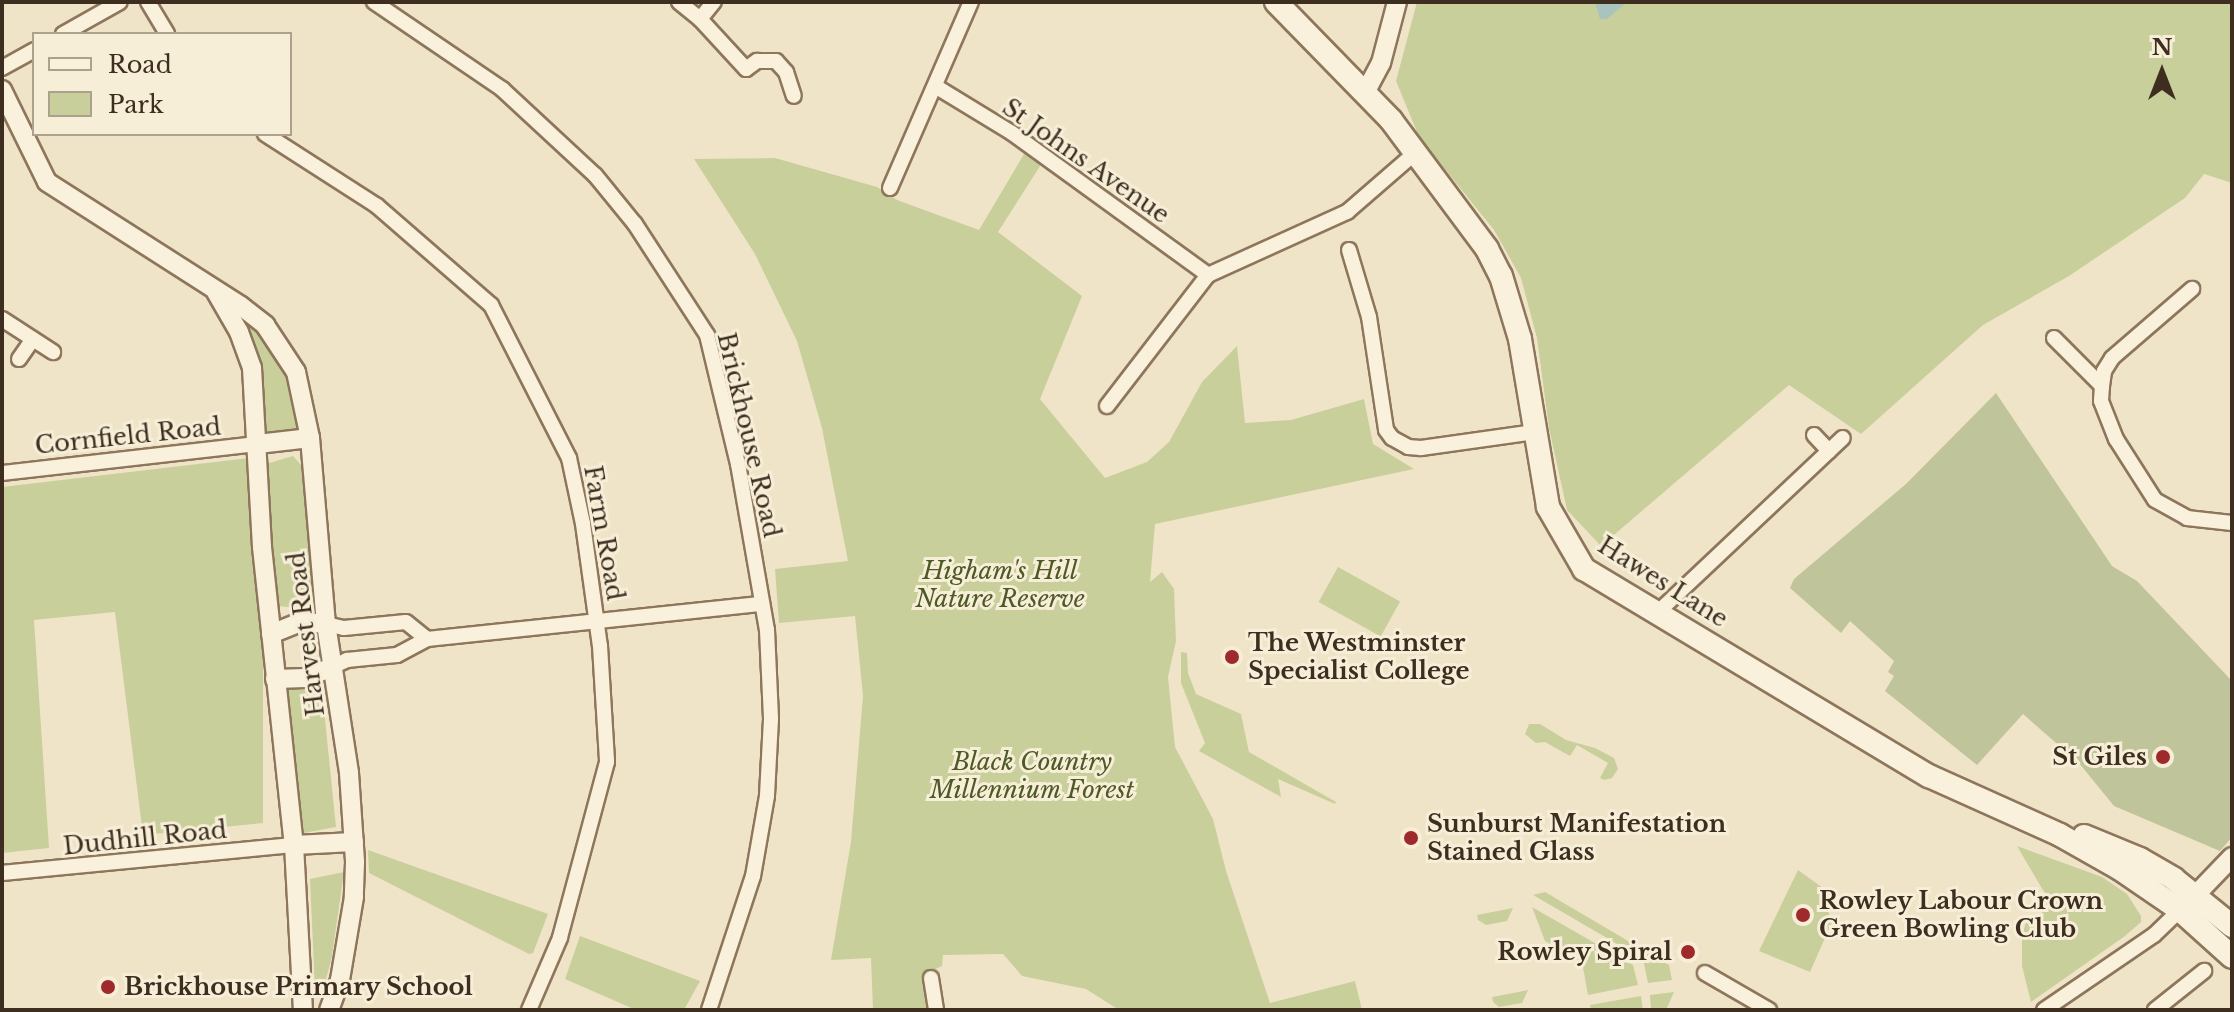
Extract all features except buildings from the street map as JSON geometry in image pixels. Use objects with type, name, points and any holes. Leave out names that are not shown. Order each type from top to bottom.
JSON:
[{"type":"main road","name":"Hawes Lane","points":[[1276,2],[1366,91],[1487,249],[1501,276],[1520,339],[1548,507],[1584,569],[1929,776],[2100,858],[2180,910],[2232,957]]},
{"type":"main road","name":"Hawes Lane","points":[[2010,813],[2108,845],[2197,894],[2232,926]]},
{"type":"street","points":[[67,32],[120,2]]},
{"type":"street","points":[[148,2],[166,32]]},
{"type":"street","name":"Brickhouse Road","points":[[374,2],[502,89],[595,175],[635,224],[707,335],[738,464],[762,604],[771,719],[767,796],[753,876],[709,1010]]},
{"type":"street","points":[[679,2],[700,19],[746,69],[757,61],[776,61],[786,72],[794,96]]},
{"type":"street","points":[[700,19],[714,2]]},
{"type":"street","points":[[890,188],[971,2]]},
{"type":"street","points":[[1366,91],[1381,63],[1397,2]]},
{"type":"street","points":[[2,68],[32,51]]},
{"type":"street","name":"St Johns Avenue","points":[[935,86],[1012,133],[1208,275]]},
{"type":"street","name":"Harvest Road","points":[[2,90],[47,182],[213,286],[265,325],[282,347],[303,394],[310,438],[326,624],[349,773],[354,842],[354,897],[340,980],[329,1010]]},
{"type":"street","name":"Farm Road","points":[[268,136],[377,206],[491,305],[569,458],[583,524],[597,621],[607,762],[560,938],[529,1010]]},
{"type":"street","points":[[1107,406],[1208,275],[1347,212],[1415,153]]},
{"type":"street","points":[[1349,250],[1369,317],[1386,430],[1392,438],[1408,447],[1421,448],[1535,432]]},
{"type":"street","name":"Harvest Road","points":[[213,286],[249,359],[275,679],[294,845],[303,1010]]},
{"type":"street","points":[[2192,289],[2112,358],[2104,371],[2101,401],[2116,439],[2155,500],[2187,518],[2232,523]]},
{"type":"street","points":[[2,319],[53,352]]},
{"type":"street","points":[[2054,338],[2102,386]]},
{"type":"street","points":[[19,359],[33,339]]},
{"type":"street","points":[[1814,435],[1829,451]]},
{"type":"street","points":[[258,444],[310,438]]},
{"type":"street","points":[[1657,613],[1843,438]]},
{"type":"street","name":"Cornfield Road","points":[[2,473],[258,444]]},
{"type":"street","points":[[275,679],[305,678],[347,660],[397,655],[427,639],[762,604]]},
{"type":"street","points":[[271,634],[300,622],[344,628],[406,622],[427,639]]},
{"type":"street","points":[[294,845],[354,842]]},
{"type":"street","name":"Dudhill Road","points":[[2,873],[294,845]]},
{"type":"street","points":[[2044,1010],[2154,935],[2232,857]]},
{"type":"street","points":[[2155,1010],[2204,971]]},
{"type":"street","points":[[1705,973],[1769,1010]]},
{"type":"street","points":[[931,978],[936,1010]]},
{"type":"green space","points":[[1417,2],[2232,2],[2232,183],[2204,174],[2185,198],[2069,276],[1983,325],[1861,434],[1789,385],[1601,546],[1567,510],[1549,428],[1537,338],[1521,278],[1494,230],[1419,137],[1396,81]]},
{"type":"green space","name":"Higham's Hill Nature Reserve","points":[[1024,154],[1042,163],[998,232],[1082,296],[1040,399],[1105,478],[1147,462],[1169,442],[1202,382],[1237,346],[1245,423],[1291,420],[1364,399],[1373,444],[1414,469],[1155,524],[1150,582],[1162,572],[1174,589],[1176,641],[1168,677],[1175,747],[1213,819],[1226,871],[1270,1003],[1355,981],[1362,1010],[1119,1010],[1086,989],[1022,976],[1003,954],[943,955],[942,966],[929,972],[929,1010],[873,1010],[871,958],[831,960],[851,842],[863,696],[855,616],[779,623],[775,569],[848,561],[822,428],[797,341],[755,254],[694,159],[775,158],[877,187],[897,200],[979,230]]},
{"type":"green space","points":[[231,305],[244,313],[293,374],[305,434],[263,438]]},
{"type":"green space","points":[[1996,393],[2112,566],[2137,581],[2232,681],[2232,837],[2220,851],[2114,806],[2079,763],[2023,714],[1977,765],[1885,691],[1894,676],[1888,672],[1894,661],[1850,621],[1841,633],[1790,588],[1794,579],[1906,484]]},
{"type":"green space","points":[[293,456],[303,467],[314,610],[278,606],[266,464]]},
{"type":"green space","points":[[249,458],[263,597],[263,823],[143,835],[115,612],[34,620],[49,848],[2,853],[2,487]]},
{"type":"green space","points":[[1338,567],[1400,601],[1381,636],[1319,602]]},
{"type":"green space","points":[[1181,652],[1187,653],[1188,673],[1196,694],[1241,714],[1249,752],[1335,804],[1278,779],[1281,797],[1199,751],[1205,743],[1181,683]]},
{"type":"green space","points":[[321,680],[336,827],[304,833],[286,691]]},
{"type":"green space","points":[[1529,724],[1540,724],[1566,740],[1595,748],[1614,758],[1618,769],[1612,778],[1600,778],[1608,763],[1577,745],[1570,756],[1545,742],[1536,743],[1525,734]]},
{"type":"green space","points":[[2017,846],[2102,877],[2127,894],[2141,916],[2141,922],[2125,936],[2031,1002],[2022,966],[2022,935],[2027,919],[2041,916],[2047,897]]},
{"type":"green space","points":[[368,850],[548,914],[533,953],[529,954],[369,873]]},
{"type":"green space","name":"Rowley Labour Crown Green Bowling Club","points":[[1798,870],[1834,896],[1827,908],[1832,922],[1810,972],[1759,951]]},
{"type":"green space","points":[[344,872],[332,956],[322,995],[315,990],[310,879]]},
{"type":"green space","points":[[1545,892],[1669,965],[1672,980],[1648,983],[1643,959],[1533,895]]},
{"type":"green space","points":[[1532,907],[1633,965],[1638,985],[1588,995],[1582,962],[1545,941]]},
{"type":"green space","points":[[1513,908],[1507,921],[1486,925],[1478,920],[1477,915]]},
{"type":"green space","points":[[580,936],[700,981],[684,1010],[636,1010],[565,979]]},
{"type":"green space","points":[[1528,990],[1522,1003],[1499,1007],[1493,1002],[1492,997]]},
{"type":"green space","points":[[1674,992],[1666,1010],[1651,1010],[1650,995]]},
{"type":"green space","points":[[1641,996],[1643,1010],[1591,1010],[1590,1005]]},
{"type":"water","points":[[1595,2],[1627,2],[1607,19],[1600,19]]},
{"type":"place","name":"The Westminster Specialist College","points":[[1232,657]]},
{"type":"place","name":"St Giles","points":[[2163,757]]},
{"type":"place","name":"Sunburst Manifestation Stained Glass","points":[[1411,838]]},
{"type":"place","name":"Rowley Labour Crown Green Bowling Club","points":[[1803,915]]},
{"type":"place","name":"Rowley Spiral","points":[[1688,952]]},
{"type":"place","name":"Brickhouse Primary School","points":[[108,987]]},
{"type":"park label","name":"Black Country Millennium Forest","points":[[1032,776]]}]
